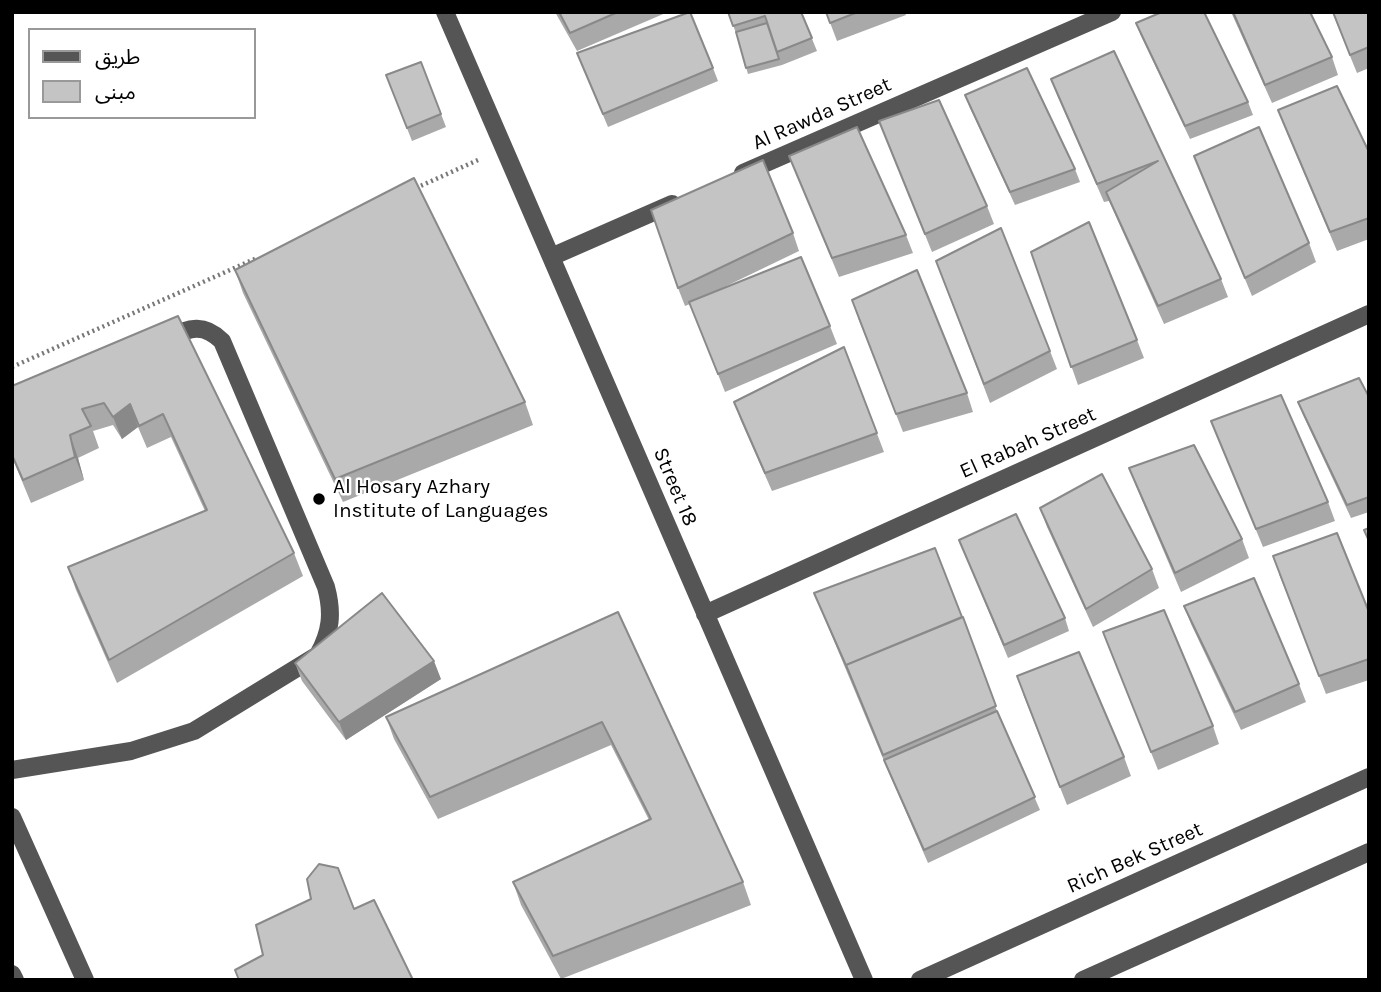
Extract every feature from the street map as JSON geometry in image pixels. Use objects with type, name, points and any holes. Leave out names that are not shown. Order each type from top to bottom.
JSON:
[{"type":"street","name":"Street 18","points":[[445,12],[864,980]]},
{"type":"street","name":"Al Rawda Street","points":[[730,179],[1112,12]]},
{"type":"street","points":[[551,257],[691,196]]},
{"type":"street","name":"El Rabah Street","points":[[705,614],[1369,314]]},
{"type":"street","points":[[12,770],[131,751],[194,731],[318,655],[326,641],[331,606],[326,587],[222,341],[213,331],[193,327],[141,348]]},
{"type":"street","name":"Rich Bek Street","points":[[919,980],[1369,777]]},
{"type":"street","points":[[12,817],[85,980]]},
{"type":"street","points":[[1083,980],[1369,852]]},
{"type":"street","points":[[12,974],[15,980]]},
{"type":"path","points":[[403,194],[504,149]]},
{"type":"path","points":[[12,367],[265,255]]},
{"type":"building","points":[[559,12],[618,12],[570,33]]},
{"type":"building","points":[[690,12],[713,68],[603,114],[577,53]]},
{"type":"building","points":[[728,12],[801,12],[812,38],[777,52],[765,16],[733,26]]},
{"type":"building","points":[[826,12],[858,12],[830,23]]},
{"type":"building","points":[[1162,12],[1204,12],[1248,102],[1185,126],[1136,23]]},
{"type":"building","points":[[1233,12],[1310,12],[1332,57],[1265,85]]},
{"type":"building","points":[[1333,12],[1369,12],[1369,47],[1350,55]]},
{"type":"building","points":[[767,23],[779,59],[746,68],[736,32]]},
{"type":"building","points":[[1114,51],[1221,279],[1158,306],[1106,192],[1158,161],[1097,184],[1051,79]]},
{"type":"building","points":[[421,62],[441,114],[407,128],[386,75]]},
{"type":"building","points":[[1027,68],[1075,169],[1010,192],[965,95]]},
{"type":"building","points":[[1337,86],[1369,152],[1369,218],[1330,232],[1278,110]]},
{"type":"building","points":[[939,100],[987,206],[925,234],[879,121]]},
{"type":"building","points":[[857,127],[906,235],[832,258],[789,156]]},
{"type":"building","points":[[1259,127],[1309,243],[1245,278],[1194,156]]},
{"type":"building","points":[[763,160],[793,233],[678,288],[651,210]]},
{"type":"building","points":[[414,178],[525,402],[335,479],[235,270]]},
{"type":"building","points":[[1089,222],[1137,340],[1071,367],[1031,252]]},
{"type":"building","points":[[1001,228],[1050,351],[984,384],[936,261]]},
{"type":"building","points":[[801,257],[830,326],[718,374],[689,302]]},
{"type":"building","points":[[917,270],[967,393],[896,414],[852,300]]},
{"type":"building","points":[[178,316],[294,553],[109,660],[68,567],[207,510],[163,414],[139,426],[130,404],[113,417],[104,403],[82,409],[91,426],[70,435],[75,457],[23,480],[12,455],[12,386]]},
{"type":"building","points":[[844,347],[877,433],[765,473],[734,402]]},
{"type":"building","points":[[1359,378],[1369,397],[1369,497],[1347,505],[1298,402]]},
{"type":"building","points":[[1281,395],[1328,502],[1256,529],[1211,421]]},
{"type":"building","points":[[1194,445],[1242,539],[1175,573],[1129,468]]},
{"type":"building","points":[[1102,474],[1152,569],[1086,609],[1040,508]]},
{"type":"building","points":[[1016,514],[1065,618],[1004,645],[959,540]]},
{"type":"building","points":[[1369,528],[1369,541],[1364,530]]},
{"type":"building","points":[[1337,533],[1369,612],[1369,659],[1319,676],[1273,556]]},
{"type":"building","points":[[935,548],[962,617],[846,665],[848,670],[814,593]]},
{"type":"building","points":[[1254,578],[1299,684],[1235,712],[1184,606]]},
{"type":"building","points":[[382,593],[434,661],[339,722],[295,663]]},
{"type":"building","points":[[1164,610],[1213,726],[1151,752],[1103,632]]},
{"type":"building","points":[[618,612],[743,882],[553,956],[513,882],[651,819],[602,722],[430,797],[386,717]]},
{"type":"building","points":[[963,617],[996,706],[883,755],[846,665]]},
{"type":"building","points":[[1079,652],[1124,757],[1060,787],[1017,676]]},
{"type":"building","points":[[997,711],[1035,797],[924,850],[884,760]]},
{"type":"building","points":[[319,864],[338,868],[354,909],[374,900],[413,980],[239,980],[235,970],[263,955],[256,925],[311,899],[307,879]]},
{"type":"place","name":"Al Hosary Azhary Institute of Languages","points":[[319,499]]}]
